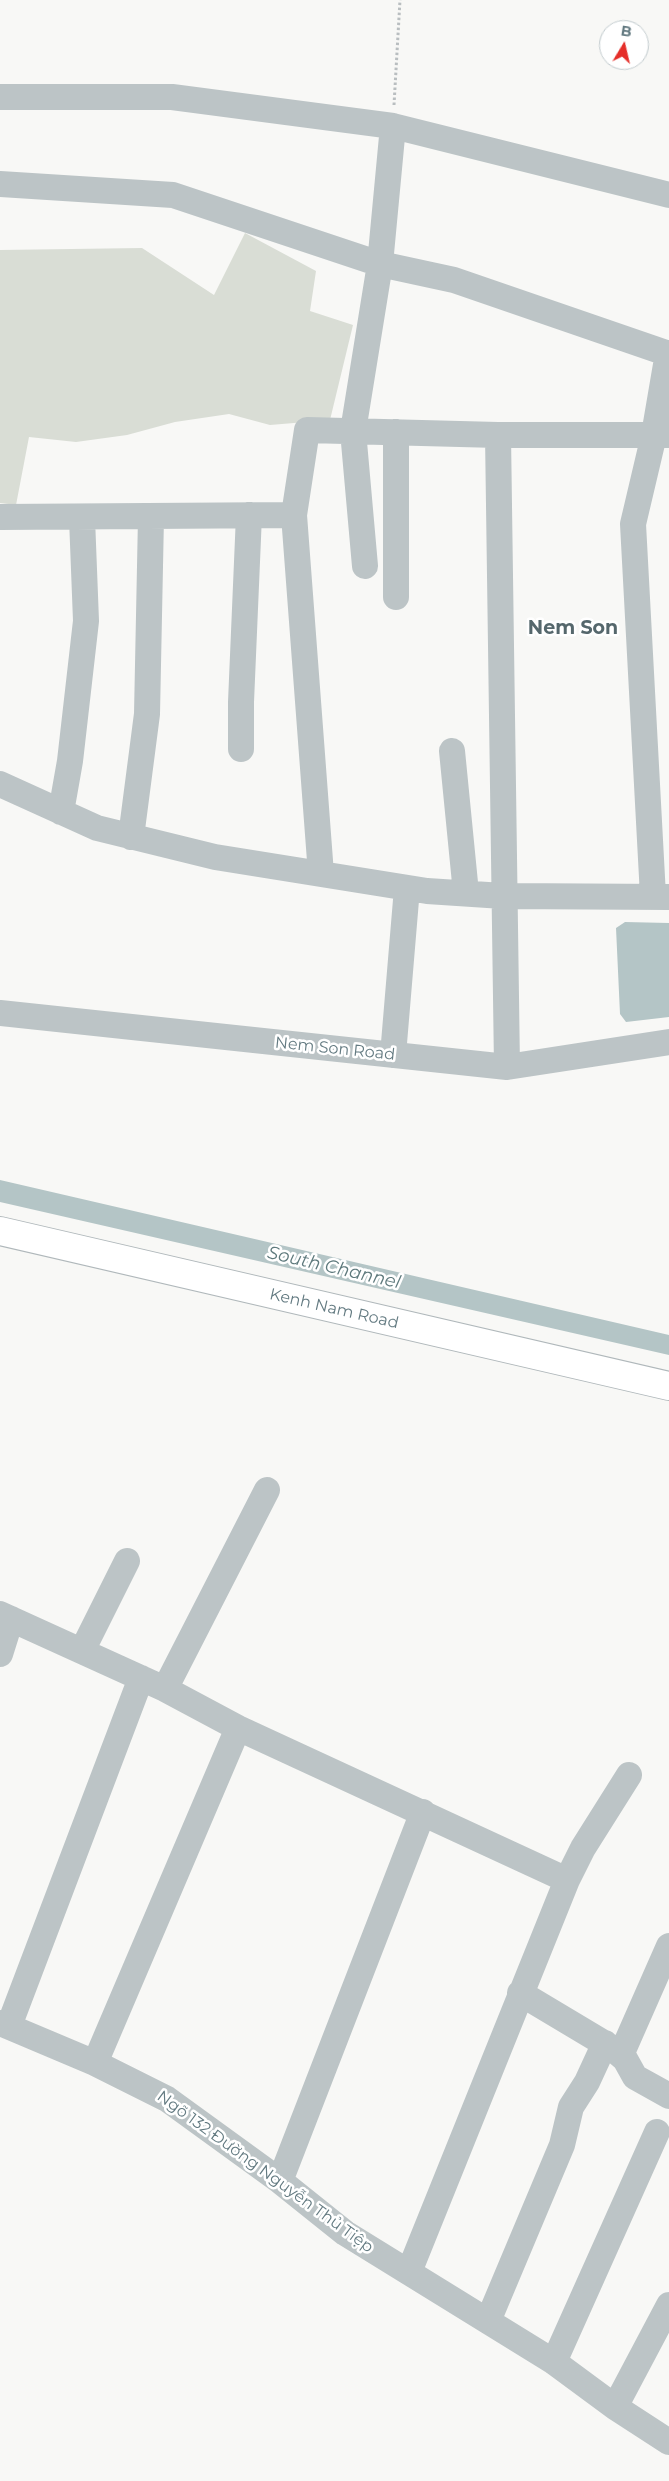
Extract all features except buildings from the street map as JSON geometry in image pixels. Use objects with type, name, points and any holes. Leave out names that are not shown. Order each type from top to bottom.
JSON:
[{"type":"main road","name":"Kenh Nam Road","points":[[0,1231],[669,1386]]},
{"type":"street","points":[[0,97],[172,97],[393,126],[669,195]]},
{"type":"street","points":[[365,566],[353,431],[380,264],[393,126]]},
{"type":"street","points":[[0,184],[174,195],[380,264],[454,280],[668,353],[661,435],[633,524],[661,896],[503,896],[407,888],[215,858],[97,828],[0,784]]},
{"type":"street","points":[[321,874],[294,515],[307,430],[498,435],[661,435]]},
{"type":"street","points":[[396,432],[396,597]]},
{"type":"street","points":[[498,435],[506,1067]]},
{"type":"street","points":[[241,749],[241,702],[249,515]]},
{"type":"street","points":[[0,517],[82,518],[294,515]]},
{"type":"street","points":[[131,837],[147,714],[151,516]]},
{"type":"street","points":[[61,812],[70,761],[86,621],[82,518]]},
{"type":"street","points":[[452,751],[466,893]]},
{"type":"street","points":[[393,1055],[407,888]]},
{"type":"street","name":"Nem Son Road","points":[[0,1014],[506,1067],[669,1042]]},
{"type":"street","points":[[165,1689],[267,1490]]},
{"type":"street","points":[[82,1652],[127,1560]]},
{"type":"street","points":[[0,1654],[5,1617],[165,1689],[238,1728],[567,1880]]},
{"type":"street","points":[[4,2025],[141,1678]]},
{"type":"street","points":[[95,2063],[238,1728]]},
{"type":"street","points":[[409,2272],[567,1880],[583,1848],[629,1775]]},
{"type":"street","points":[[280,2181],[423,1812]]},
{"type":"street","points":[[488,2321],[562,2145],[571,2107],[613,2049],[669,1946]]},
{"type":"street","points":[[520,1993],[613,2049],[635,2077],[669,2096]]},
{"type":"street","name":"Ngõ 132 Đường Nguyễn Thủ Tiệp","points":[[4,2025],[95,2063],[167,2099],[280,2181],[345,2233],[554,2362],[615,2407],[669,2442]]},
{"type":"street","points":[[554,2362],[657,2132]]},
{"type":"street","points":[[615,2407],[669,2305]]},
{"type":"path","points":[[393,126],[400,0]]},
{"type":"shaded area","points":[[245,233],[316,271],[310,311],[353,325],[330,420],[270,425],[229,414],[175,422],[127,435],[76,442],[29,437],[16,505],[0,503],[0,250],[142,248],[214,295]]},
{"type":"water","points":[[625,922],[669,923],[669,1017],[626,1022],[620,1014],[616,928]]},
{"type":"water","name":"South Channel","points":[[0,1180],[669,1335],[669,1355],[0,1202]]},
{"type":"district","name":"Nem Son","points":[[573,628]]}]
